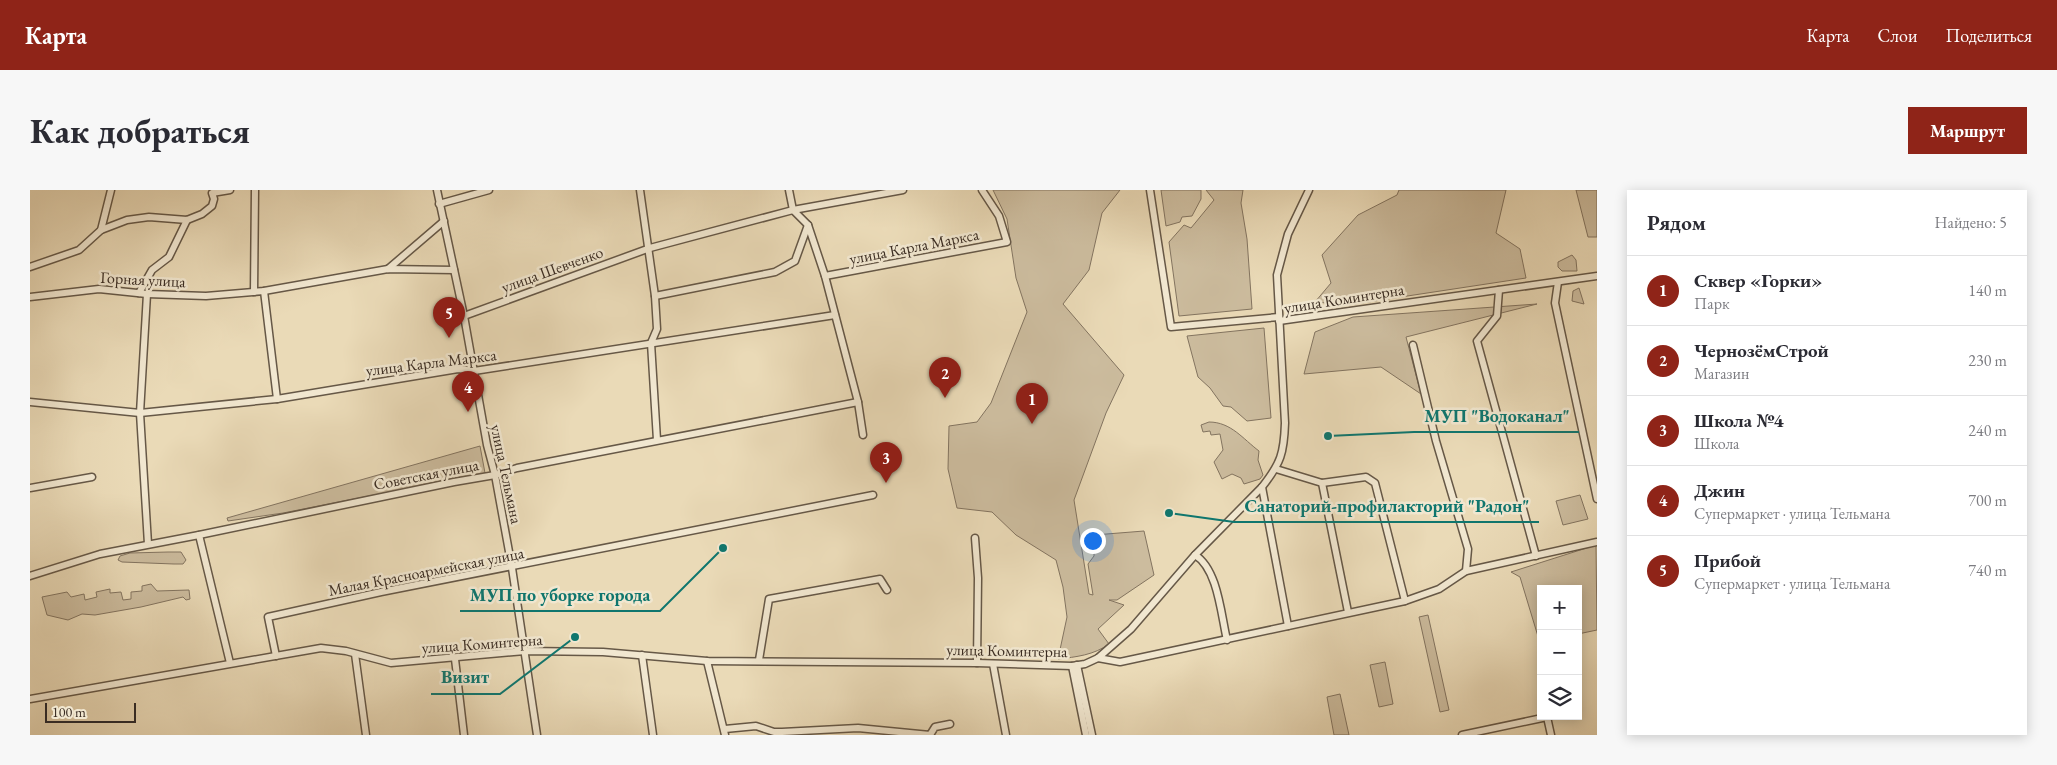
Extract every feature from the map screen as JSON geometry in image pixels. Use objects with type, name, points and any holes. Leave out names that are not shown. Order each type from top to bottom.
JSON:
[{"type":"street","points":[[101,230],[110,190]]},
{"type":"street","points":[[30,267],[79,250],[101,230],[127,220],[149,217],[187,220],[202,214],[212,206],[214,199],[212,192],[230,190]]},
{"type":"street","points":[[254,292],[255,190]]},
{"type":"street","name":"улица Тельмана","points":[[437,190],[464,316],[486,446],[495,475],[512,568],[537,735]]},
{"type":"street","points":[[439,204],[490,190]]},
{"type":"street","points":[[640,190],[656,296],[657,329],[651,342],[656,440]]},
{"type":"street","points":[[790,190],[793,210],[808,225],[825,276],[858,402],[862,435]]},
{"type":"street","name":"улица Шевченко","points":[[464,316],[650,248],[793,210],[903,190]]},
{"type":"street","name":"улица Карла Маркса","points":[[825,276],[1007,242],[999,216],[982,190]]},
{"type":"street","points":[[1150,190],[1171,327],[1279,319],[1277,275],[1288,234],[1309,190]]},
{"type":"street","points":[[139,294],[152,270],[169,257],[187,220]]},
{"type":"street","name":"Горная улица","points":[[388,268],[444,221]]},
{"type":"street","points":[[656,296],[775,272],[795,261],[808,225]]},
{"type":"street","name":"Горная улица","points":[[30,297],[99,289],[139,294],[206,296],[254,292],[388,268],[454,270]]},
{"type":"street","name":"улица Коминтерна","points":[[276,656],[321,648],[346,651],[391,664],[525,651],[603,652],[707,661],[1086,664],[1098,658],[1131,629],[1195,555],[1262,487],[1276,469],[1284,447],[1285,423],[1279,319],[1597,276]]},
{"type":"street","points":[[1558,282],[1556,303],[1597,498]]},
{"type":"street","points":[[264,290],[277,399]]},
{"type":"street","points":[[1499,290],[1497,316],[1477,341],[1536,556]]},
{"type":"street","points":[[147,294],[140,412],[148,544]]},
{"type":"street","name":"улица Карла Маркса","points":[[30,402],[140,412],[277,399],[458,368],[474,371],[651,342],[835,315]]},
{"type":"street","points":[[1413,345],[1436,441],[1468,549],[1466,571]]},
{"type":"street","name":"Советская улица","points":[[30,576],[100,554],[495,475],[517,468],[656,440],[858,402]]},
{"type":"street","points":[[1276,469],[1322,483],[1366,477],[1375,483],[1405,600]]},
{"type":"street","points":[[30,488],[92,478]]},
{"type":"street","points":[[1322,483],[1348,612]]},
{"type":"street","points":[[1262,487],[1288,626]]},
{"type":"street","name":"Малая Красноармейская улица","points":[[276,656],[268,617],[381,592],[512,568],[873,496]]},
{"type":"street","points":[[199,535],[230,663]]},
{"type":"street","points":[[975,538],[978,578],[977,663]]},
{"type":"street","points":[[1098,658],[1120,662],[1405,600],[1439,589],[1466,571],[1597,542]]},
{"type":"street","points":[[1195,555],[1202,559],[1212,574],[1227,640]]},
{"type":"street","points":[[759,660],[769,599],[880,579],[886,590]]},
{"type":"street","points":[[355,654],[366,735]]},
{"type":"street","points":[[642,655],[653,735]]},
{"type":"street","points":[[30,699],[276,656]]},
{"type":"street","points":[[455,659],[464,735]]},
{"type":"street","points":[[707,661],[719,716],[725,732],[756,726],[782,734],[859,732],[930,735],[935,727],[950,724]]},
{"type":"street","points":[[993,664],[1006,735]]},
{"type":"street","points":[[1074,665],[1086,735]]},
{"type":"street","points":[[1074,665],[1092,735]]},
{"type":"street","points":[[1462,735],[1547,717],[1551,735]]},
{"type":"shaded area","points":[[993,190],[1120,190],[1102,213],[1089,270],[1063,304],[1124,375],[1106,413],[1074,500],[1089,594],[1093,595],[1088,564],[1094,556],[1094,535],[1144,531],[1154,575],[1117,600],[1109,600],[1124,605],[1098,629],[1109,644],[1097,651],[1078,656],[1058,659],[1067,617],[1063,587],[1056,560],[1016,535],[992,512],[957,508],[948,469],[949,426],[977,422],[991,403],[1027,312],[1016,278],[1007,219]]},
{"type":"shaded area","points":[[1161,190],[1201,190],[1201,199],[1192,216],[1182,217],[1180,222],[1166,226]]},
{"type":"shaded area","points":[[1206,190],[1243,190],[1241,203],[1247,239],[1252,309],[1179,316],[1169,242],[1184,225],[1191,228],[1214,200]]},
{"type":"shaded area","points":[[1399,190],[1506,190],[1496,233],[1520,249],[1526,278],[1348,305],[1315,302],[1331,283],[1322,255],[1358,215],[1397,195]]},
{"type":"shaded area","points":[[1576,190],[1597,190],[1597,237],[1588,237]]},
{"type":"shaded area","points":[[1572,255],[1576,260],[1577,271],[1562,271],[1558,267],[1558,262]]},
{"type":"shaded area","points":[[1579,288],[1584,304],[1572,301],[1573,291]]},
{"type":"shaded area","points":[[1537,304],[1406,337],[1421,394],[1381,367],[1304,374],[1315,332],[1353,317]]},
{"type":"shaded area","points":[[1264,328],[1271,418],[1247,421],[1231,407],[1223,406],[1210,388],[1198,377],[1187,336]]},
{"type":"shaded area","points":[[1209,422],[1230,428],[1259,451],[1258,460],[1263,475],[1260,479],[1244,484],[1241,478],[1232,474],[1222,479],[1214,462],[1223,450],[1220,434],[1211,435],[1210,431],[1203,432],[1201,425]]},
{"type":"shaded area","points":[[480,446],[485,473],[283,513],[228,521],[227,518]]},
{"type":"shaded area","points":[[1580,495],[1588,519],[1563,525],[1556,501]]},
{"type":"shaded area","points":[[1596,545],[1597,630],[1582,633],[1582,585],[1537,585],[1537,633],[1520,577],[1511,572]]},
{"type":"shaded area","points":[[181,552],[186,560],[183,564],[122,562],[118,560],[120,556],[130,553]]},
{"type":"shaded area","points":[[151,584],[157,591],[189,590],[190,599],[186,600],[183,597],[95,615],[82,614],[68,620],[47,615],[42,597],[67,592],[71,597],[84,594],[85,600],[97,597],[96,592],[110,589],[110,593],[121,592],[123,600],[131,599],[131,592],[142,591],[142,586]]},
{"type":"shaded area","points":[[1428,615],[1449,710],[1440,712],[1419,617]]},
{"type":"shaded area","points":[[1385,662],[1393,704],[1379,707],[1370,665]]},
{"type":"shaded area","points":[[1340,694],[1349,735],[1334,735],[1327,697]]},
{"type":"place","name":"Прибой","points":[[449,338]]},
{"type":"place","name":"ЧернозёмСтрой","points":[[945,398]]},
{"type":"place","name":"Джин","points":[[468,412]]},
{"type":"place","name":"Сквер «Горки»","points":[[1032,424]]},
{"type":"place","name":"МУП \"Водоканал\"","points":[[1328,436]]},
{"type":"place","name":"Школа №4","points":[[886,483]]},
{"type":"place","name":"Санаторий-профилакторий \"Радон\"","points":[[1169,513]]},
{"type":"place","name":"МУП по уборке города","points":[[723,548]]},
{"type":"place","name":"Визит","points":[[575,637]]}]
